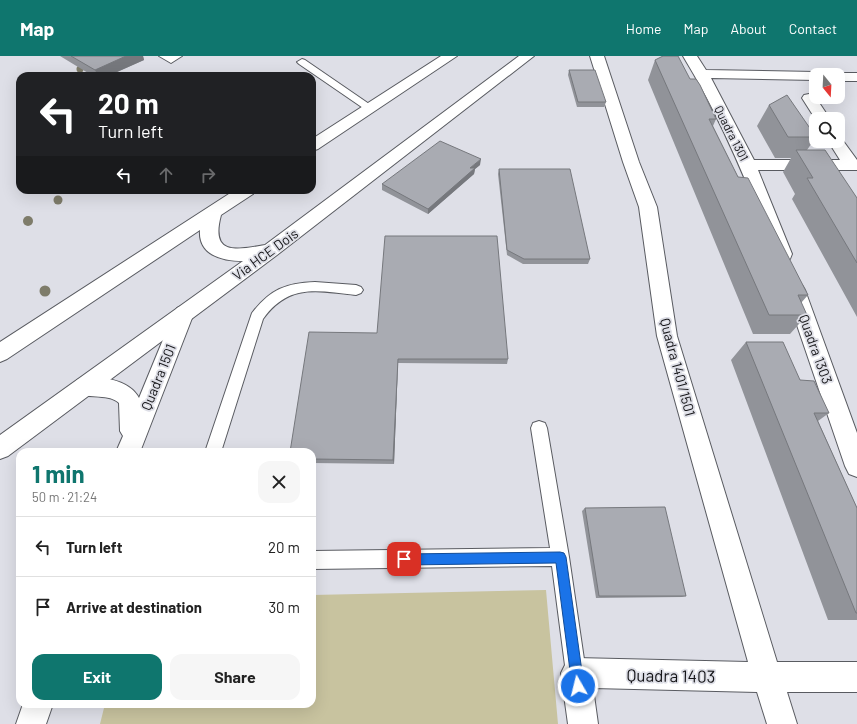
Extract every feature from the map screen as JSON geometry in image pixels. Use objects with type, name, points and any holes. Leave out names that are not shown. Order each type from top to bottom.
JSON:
[{"type":"street","points":[[316,143],[450,56]]},
{"type":"street","name":"Via HCE Dois","points":[[0,448],[271,250],[527,56]]},
{"type":"street","name":"Quadra 1401/1501","points":[[597,56],[631,162],[648,206],[667,336],[767,677]]},
{"type":"street","name":"Quadra 1301","points":[[690,56],[701,74],[748,165],[854,165]]},
{"type":"street","points":[[701,74],[809,76]]},
{"type":"street","points":[[845,77],[857,77]]},
{"type":"street","name":"Quadra 1301","points":[[841,148],[854,165]]},
{"type":"street","name":"Quadra 1303","points":[[748,165],[762,195],[817,347],[857,466]]},
{"type":"street","points":[[828,166],[837,181]]},
{"type":"street","points":[[0,353],[241,194]]},
{"type":"street","points":[[213,213],[208,229],[210,241],[213,247],[232,255],[241,256],[271,250]]},
{"type":"street","name":"Quadra 1501","points":[[130,446],[184,313]]},
{"type":"street","name":"Quadra 1501","points":[[85,387],[118,391],[129,397],[132,406],[130,446]]},
{"type":"street","points":[[576,673],[583,724]]},
{"type":"street","name":"Quadra 1403","points":[[576,673],[767,677],[857,677]]},
{"type":"street","points":[[767,677],[782,724]]},
{"type":"street","points":[[31,724],[37,708]]},
{"type":"lane","points":[[164,56],[171,60],[177,56]]},
{"type":"lane","points":[[302,62],[370,108]]},
{"type":"lane","points":[[214,448],[257,317],[267,303],[276,296],[302,288],[323,287],[356,290]]},
{"type":"lane","points":[[539,428],[560,557],[576,673]]},
{"type":"lane","points":[[316,560],[560,557]]},
{"type":"shaded area","points":[[546,590],[558,724],[100,724],[104,708],[316,708],[316,595]]},
{"type":"building","points":[[71,56],[126,56],[95,70]]},
{"type":"building","points":[[663,56],[678,56],[690,79],[696,79],[700,85],[716,119],[709,119],[738,177],[748,178],[808,295],[798,295],[807,315],[769,315],[655,60]]},
{"type":"building","points":[[569,70],[595,70],[606,102],[578,102]]},
{"type":"building","points":[[787,95],[809,127],[809,137],[788,137],[769,105]]},
{"type":"building","points":[[440,141],[481,159],[470,168],[475,168],[428,209],[382,184]]},
{"type":"building","points":[[796,150],[825,150],[857,198],[857,263],[807,178],[813,178]]},
{"type":"building","points":[[499,169],[570,169],[590,259],[524,259],[507,250]]},
{"type":"building","points":[[385,236],[497,236],[508,359],[398,359],[393,460],[316,459],[316,448],[291,448],[309,332],[377,333]]},
{"type":"building","points":[[746,342],[783,342],[800,380],[814,381],[829,413],[814,413],[857,508],[857,613],[856,613]]},
{"type":"building","points":[[665,507],[686,596],[599,596],[585,508]]},
{"type":"route","points":[[404,559],[560,557],[578,686]]}]
